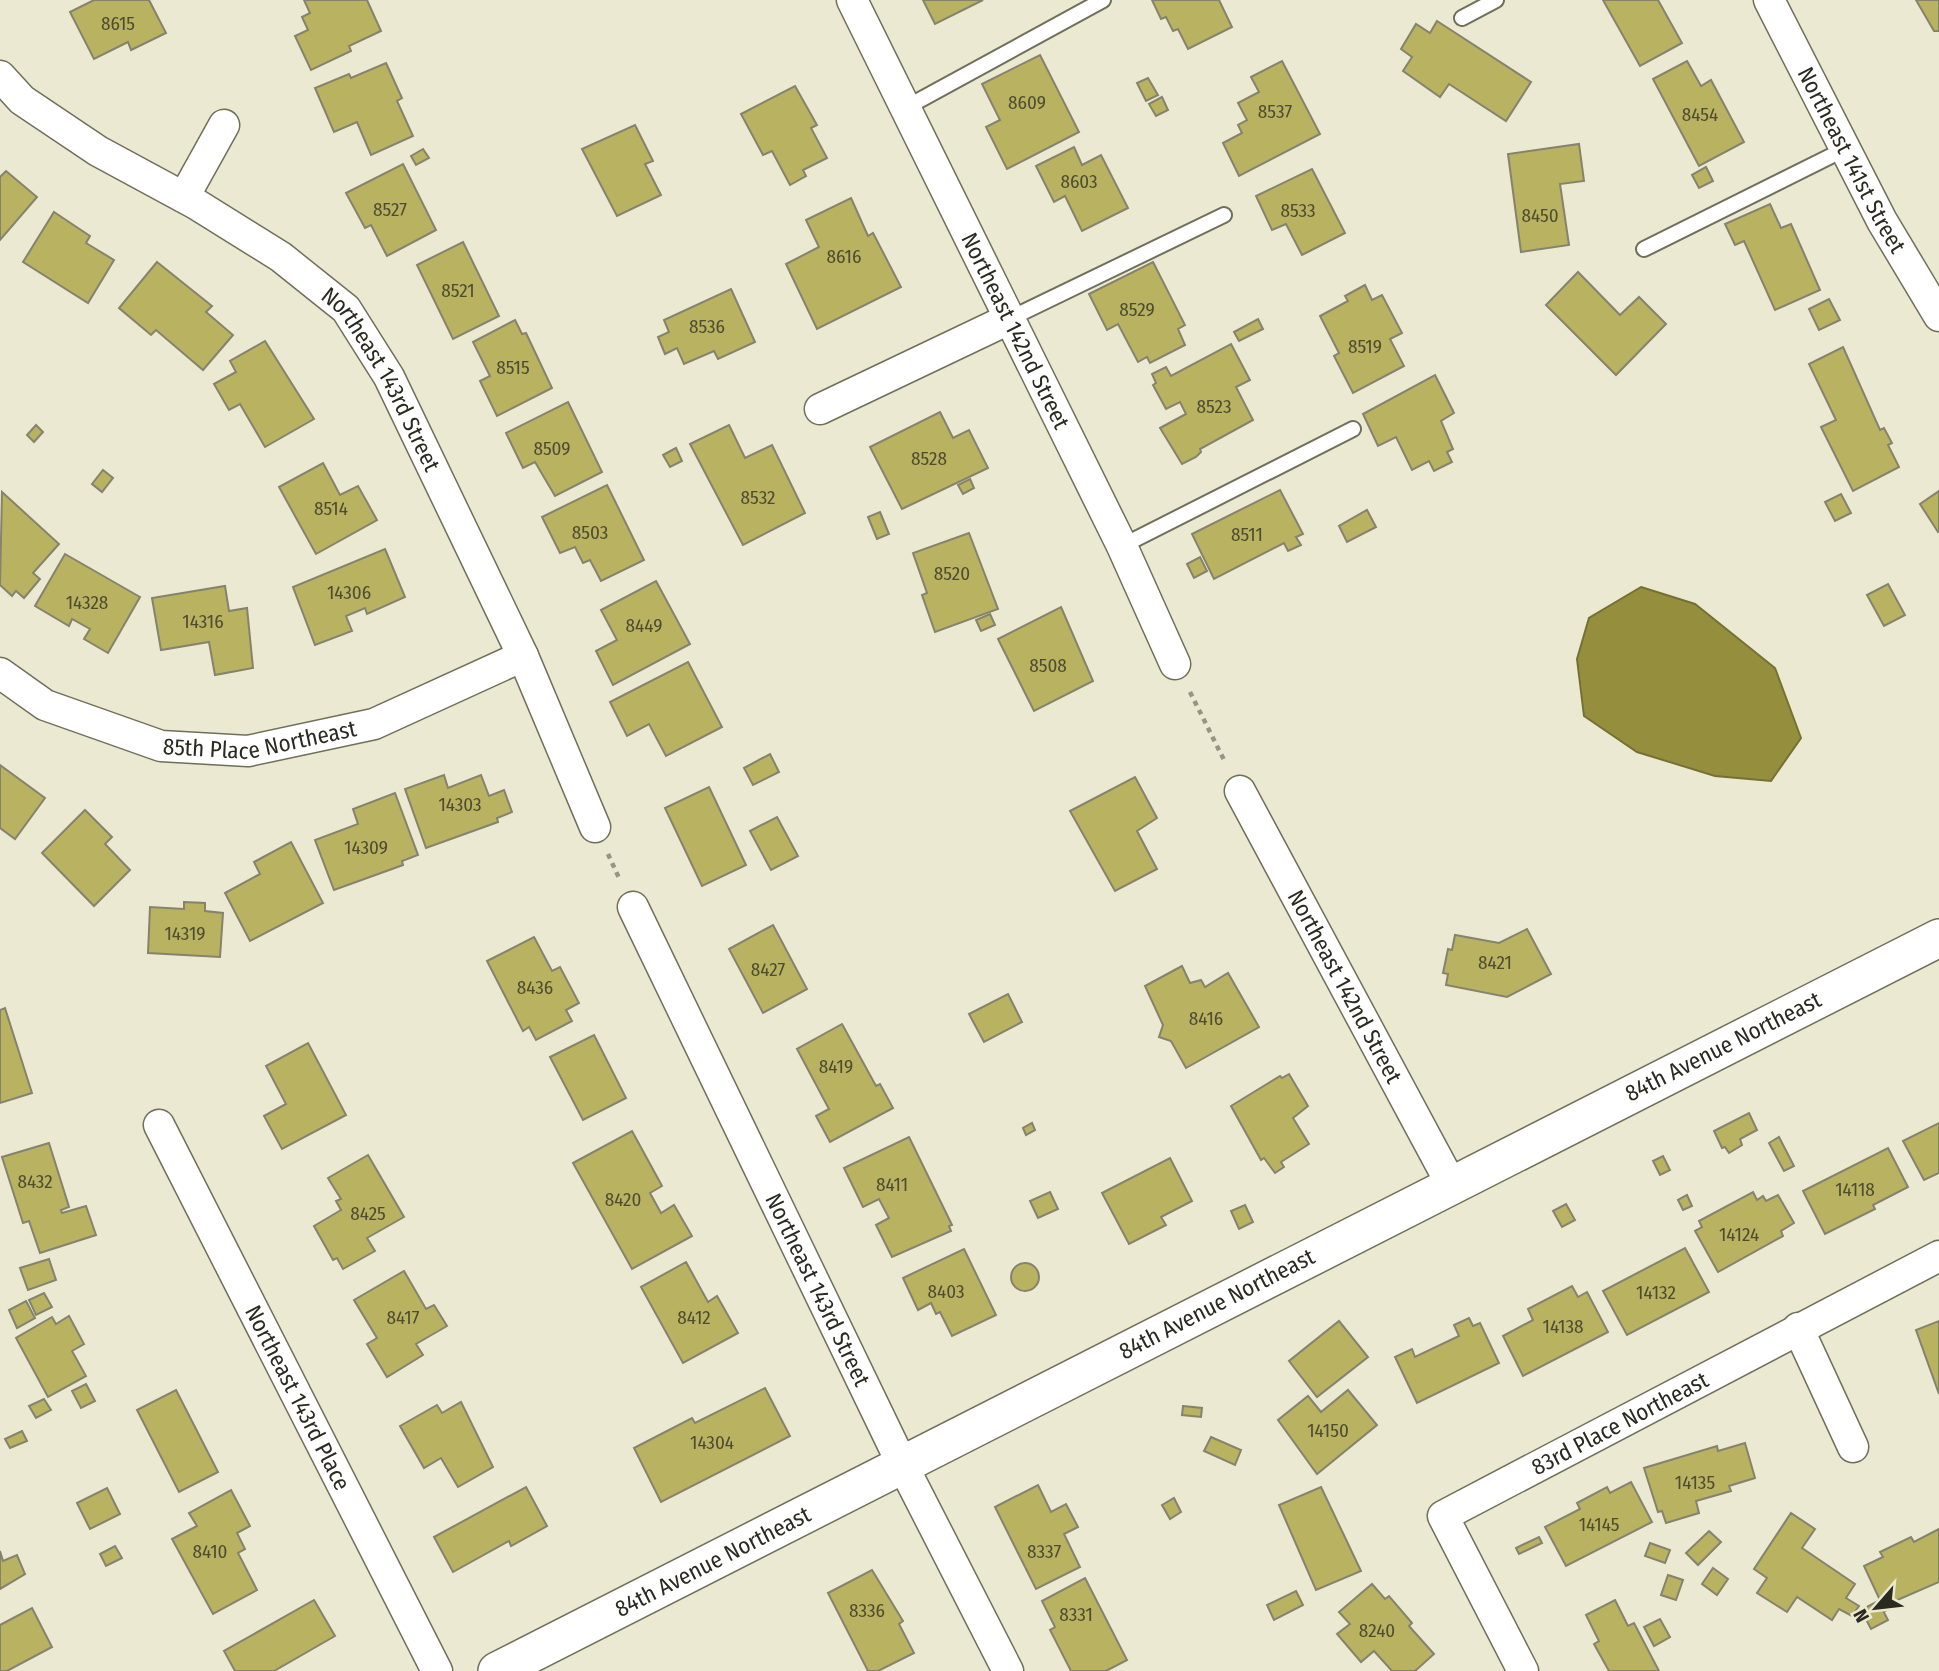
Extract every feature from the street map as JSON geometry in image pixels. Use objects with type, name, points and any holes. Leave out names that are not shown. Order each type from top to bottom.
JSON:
[{"type":"street","name":"Northeast 142nd Street","points":[[852,0],[1122,546],[1175,664]]},
{"type":"street","name":"Northeast 141st Street","points":[[1769,0],[1916,281],[1939,316]]},
{"type":"street","name":"Northeast 143rd Street","points":[[0,76],[22,100],[98,151],[184,197],[281,257],[346,309],[390,377],[523,656],[596,827]]},
{"type":"street","points":[[184,197],[224,125]]},
{"type":"street","points":[[820,409],[1009,319]]},
{"type":"street","name":"85th Place Northeast","points":[[0,673],[45,705],[161,746],[248,751],[374,724],[523,656]]},
{"type":"street","name":"Northeast 142nd Street","points":[[1240,791],[1450,1182]]},
{"type":"street","name":"Northeast 143rd Street","points":[[633,907],[903,1466],[1008,1671]]},
{"type":"street","name":"84th Avenue Northeast","points":[[498,1671],[903,1466],[1450,1182],[1939,938]]},
{"type":"street","name":"Northeast 143rd Place","points":[[159,1125],[437,1671]]},
{"type":"street","name":"83rd Place Northeast","points":[[1523,1671],[1443,1516],[1939,1256]]},
{"type":"street","points":[[1798,1328],[1853,1447]]},
{"type":"lane","points":[[906,107],[1103,0]]},
{"type":"lane","points":[[1462,18],[1496,0]]},
{"type":"lane","points":[[1644,249],[1845,149]]},
{"type":"lane","points":[[1009,319],[1224,215]]},
{"type":"lane","points":[[1122,546],[1353,429]]},
{"type":"path","points":[[1175,664],[1240,791]]},
{"type":"path","points":[[596,827],[633,907]]},
{"type":"shaded area","points":[[1641,587],[1695,604],[1775,668],[1801,738],[1771,781],[1715,776],[1637,752],[1584,716],[1577,659],[1589,618]]},
{"type":"building","points":[[94,0],[149,0],[166,33],[131,50],[128,42],[94,59],[70,12]]},
{"type":"building","points":[[304,0],[367,0],[381,31],[349,46],[351,51],[311,70],[295,36],[308,30],[302,17],[310,13]]},
{"type":"building","points":[[923,0],[983,0],[935,24]]},
{"type":"building","points":[[1152,0],[1219,0],[1232,27],[1188,49],[1178,29],[1173,31],[1166,17],[1161,19]]},
{"type":"building","points":[[1603,0],[1658,0],[1682,43],[1640,66]]},
{"type":"building","points":[[1916,0],[1939,0],[1939,31],[1934,31]]},
{"type":"building","points":[[1437,21],[1531,82],[1506,121],[1449,84],[1440,97],[1403,71],[1412,57],[1401,49],[1416,24],[1430,33]]},
{"type":"building","points":[[1040,55],[1079,132],[1007,169],[986,127],[1000,120],[982,84]]},
{"type":"building","points":[[1282,61],[1320,134],[1239,176],[1223,143],[1242,133],[1238,125],[1247,120],[1238,103],[1259,92],[1251,77]]},
{"type":"building","points":[[1687,61],[1701,86],[1711,80],[1744,142],[1699,166],[1653,79]]},
{"type":"building","points":[[386,63],[402,98],[397,101],[413,136],[371,155],[357,122],[334,132],[315,88],[349,74],[351,78]]},
{"type":"building","points":[[1148,78],[1158,95],[1146,101],[1137,83]]},
{"type":"building","points":[[795,86],[817,125],[811,128],[827,158],[803,170],[806,176],[790,185],[772,151],[763,155],[741,114]]},
{"type":"building","points":[[1162,97],[1168,110],[1156,116],[1149,104]]},
{"type":"building","points":[[635,125],[653,161],[645,164],[661,195],[617,216],[582,149]]},
{"type":"building","points":[[1579,144],[1584,181],[1560,184],[1569,245],[1521,252],[1508,154]]},
{"type":"building","points":[[1074,147],[1082,165],[1101,155],[1128,208],[1082,231],[1065,196],[1054,202],[1036,166]]},
{"type":"building","points":[[423,149],[429,158],[416,165],[411,156]]},
{"type":"building","points":[[403,164],[436,230],[387,256],[371,225],[365,228],[346,193]]},
{"type":"building","points":[[1706,167],[1713,181],[1699,188],[1692,175]]},
{"type":"building","points":[[1312,169],[1345,233],[1302,255],[1286,224],[1272,230],[1256,196]]},
{"type":"building","points":[[6,171],[37,197],[0,240],[0,177]]},
{"type":"building","points":[[851,198],[868,236],[873,233],[901,287],[817,329],[786,264],[819,247],[806,220]]},
{"type":"building","points":[[1770,204],[1781,228],[1791,224],[1820,290],[1775,310],[1744,241],[1735,245],[1725,224]]},
{"type":"building","points":[[54,212],[90,236],[86,243],[114,260],[88,303],[23,262]]},
{"type":"building","points":[[463,242],[499,316],[453,339],[417,265]]},
{"type":"building","points":[[157,262],[212,306],[206,312],[233,335],[203,370],[156,330],[151,335],[119,308]]},
{"type":"building","points":[[1153,262],[1185,325],[1178,329],[1185,345],[1150,363],[1147,357],[1138,362],[1118,324],[1107,330],[1089,294]]},
{"type":"building","points":[[1578,272],[1620,315],[1639,297],[1666,324],[1616,375],[1546,305]]},
{"type":"building","points":[[1365,285],[1372,300],[1382,295],[1402,333],[1390,339],[1404,366],[1353,393],[1334,356],[1339,353],[1320,316],[1348,301],[1345,296]]},
{"type":"building","points":[[731,289],[755,342],[718,359],[714,351],[684,364],[677,348],[665,354],[658,337],[669,332],[664,320]]},
{"type":"building","points":[[1829,299],[1840,320],[1819,330],[1809,309]]},
{"type":"building","points":[[1258,319],[1263,329],[1239,341],[1234,332]]},
{"type":"building","points":[[515,320],[522,334],[526,333],[552,388],[497,416],[480,381],[490,376],[473,342]]},
{"type":"building","points":[[265,341],[314,419],[265,447],[240,404],[229,410],[214,384],[236,372],[230,361]]},
{"type":"building","points":[[1231,344],[1250,380],[1236,387],[1253,420],[1200,449],[1201,452],[1196,457],[1182,464],[1160,428],[1186,414],[1180,402],[1166,409],[1153,385],[1156,383],[1152,374],[1166,367],[1171,376]]},
{"type":"building","points":[[1843,347],[1880,430],[1884,428],[1892,443],[1888,445],[1899,467],[1853,491],[1821,427],[1836,420],[1809,364]]},
{"type":"building","points":[[1435,375],[1454,413],[1441,421],[1453,449],[1447,452],[1452,462],[1434,471],[1429,461],[1412,470],[1396,437],[1378,446],[1363,414]]},
{"type":"building","points":[[568,402],[602,472],[555,496],[535,462],[523,468],[506,433]]},
{"type":"building","points":[[940,412],[953,438],[969,430],[988,468],[902,509],[870,447]]},
{"type":"building","points":[[36,425],[43,432],[34,442],[27,435]]},
{"type":"building","points":[[729,425],[745,458],[772,445],[805,513],[743,545],[690,444]]},
{"type":"building","points":[[676,448],[682,461],[670,467],[663,455]]},
{"type":"building","points":[[323,463],[340,495],[358,486],[377,520],[316,554],[279,487]]},
{"type":"building","points":[[103,470],[113,478],[102,492],[92,484]]},
{"type":"building","points":[[970,479],[974,488],[963,494],[958,485]]},
{"type":"building","points":[[607,485],[644,560],[601,581],[590,560],[583,563],[575,547],[560,553],[542,517]]},
{"type":"building","points":[[1280,490],[1303,534],[1296,537],[1301,545],[1288,551],[1284,543],[1214,579],[1192,534]]},
{"type":"building","points":[[1939,491],[1939,531],[1938,532],[1920,504]]},
{"type":"building","points":[[2,492],[59,544],[33,573],[40,579],[24,598],[16,591],[12,596],[0,585]]},
{"type":"building","points":[[1841,494],[1851,513],[1835,521],[1825,502]]},
{"type":"building","points":[[1367,510],[1376,527],[1347,542],[1339,526]]},
{"type":"building","points":[[880,512],[889,534],[877,539],[868,517]]},
{"type":"building","points":[[969,533],[998,609],[935,632],[922,595],[927,593],[913,553]]},
{"type":"building","points":[[385,549],[405,597],[367,614],[365,608],[346,616],[352,631],[315,645],[293,587]]},
{"type":"building","points":[[65,554],[140,597],[108,653],[84,639],[90,629],[72,619],[69,626],[35,606]]},
{"type":"building","points":[[1200,557],[1207,571],[1194,578],[1187,564]]},
{"type":"building","points":[[656,581],[690,644],[613,685],[596,651],[617,640],[601,610]]},
{"type":"building","points":[[1888,584],[1905,615],[1884,626],[1867,595]]},
{"type":"building","points":[[225,586],[229,611],[247,608],[253,668],[215,675],[209,642],[161,650],[152,598]]},
{"type":"building","points":[[1061,607],[1093,681],[1034,711],[998,639]]},
{"type":"building","points":[[990,614],[995,625],[981,631],[976,620]]},
{"type":"building","points":[[688,662],[722,727],[666,756],[649,724],[627,736],[610,702]]},
{"type":"building","points":[[770,754],[779,772],[753,785],[744,768]]},
{"type":"building","points":[[0,765],[45,798],[15,839],[0,828]]},
{"type":"building","points":[[444,775],[448,788],[481,775],[489,796],[504,790],[512,812],[497,818],[498,822],[426,848],[405,789]]},
{"type":"building","points":[[1135,777],[1157,818],[1137,831],[1157,869],[1115,891],[1070,811]]},
{"type":"building","points":[[709,787],[746,865],[702,886],[665,808]]},
{"type":"building","points":[[395,793],[418,855],[402,861],[403,865],[334,890],[315,840],[358,824],[353,809]]},
{"type":"building","points":[[85,810],[112,837],[105,844],[130,870],[94,906],[42,853]]},
{"type":"building","points":[[777,817],[798,856],[771,870],[750,831]]},
{"type":"building","points":[[291,842],[323,903],[250,941],[225,893],[260,874],[254,862]]},
{"type":"building","points":[[184,902],[205,903],[205,911],[223,913],[220,957],[148,953],[150,907],[184,909]]},
{"type":"building","points":[[773,925],[807,989],[763,1013],[729,949]]},
{"type":"building","points":[[1527,929],[1551,974],[1507,997],[1446,985],[1448,974],[1443,973],[1448,949],[1452,950],[1455,935],[1499,943]]},
{"type":"building","points":[[534,937],[552,971],[560,967],[579,1003],[566,1010],[572,1021],[536,1040],[529,1027],[523,1031],[487,961]]},
{"type":"building","points":[[1182,966],[1190,983],[1201,980],[1205,987],[1228,973],[1259,1027],[1186,1068],[1171,1041],[1159,1037],[1163,1025],[1145,986]]},
{"type":"building","points":[[1008,994],[1022,1022],[984,1042],[969,1014]]},
{"type":"building","points":[[5,1008],[32,1093],[0,1103],[0,1010]]},
{"type":"building","points":[[842,1024],[876,1086],[880,1084],[893,1108],[830,1142],[816,1116],[829,1109],[797,1049]]},
{"type":"building","points":[[594,1035],[626,1098],[583,1120],[550,1057]]},
{"type":"building","points":[[308,1043],[346,1115],[282,1149],[264,1116],[286,1104],[266,1066]]},
{"type":"building","points":[[1289,1074],[1308,1106],[1293,1118],[1309,1144],[1281,1162],[1284,1167],[1275,1173],[1264,1158],[1261,1160],[1231,1106],[1280,1076],[1282,1078]]},
{"type":"building","points":[[1749,1113],[1757,1130],[1740,1139],[1742,1145],[1729,1153],[1725,1147],[1722,1148],[1714,1131]]},
{"type":"building","points":[[1032,1123],[1035,1130],[1026,1135],[1023,1128]]},
{"type":"building","points":[[1939,1123],[1939,1173],[1924,1180],[1903,1141]]},
{"type":"building","points":[[632,1131],[662,1186],[650,1193],[661,1213],[674,1205],[692,1236],[632,1269],[573,1163]]},
{"type":"building","points":[[909,1137],[952,1225],[949,1226],[951,1231],[892,1257],[876,1225],[889,1218],[879,1199],[863,1207],[844,1168]]},
{"type":"building","points":[[1779,1137],[1794,1166],[1784,1171],[1769,1143]]},
{"type":"building","points":[[49,1143],[69,1207],[61,1210],[62,1213],[86,1206],[96,1235],[40,1253],[29,1221],[23,1223],[2,1157]]},
{"type":"building","points":[[1888,1148],[1908,1187],[1873,1205],[1875,1209],[1825,1234],[1803,1191]]},
{"type":"building","points":[[368,1155],[404,1217],[367,1238],[375,1251],[343,1269],[337,1258],[333,1260],[314,1226],[341,1210],[336,1201],[341,1199],[328,1178]]},
{"type":"building","points":[[1663,1156],[1670,1170],[1660,1175],[1653,1161]]},
{"type":"building","points":[[1170,1158],[1192,1201],[1161,1217],[1166,1225],[1129,1244],[1102,1193]]},
{"type":"building","points":[[1050,1192],[1058,1209],[1038,1218],[1030,1201]]},
{"type":"building","points":[[1753,1192],[1757,1200],[1763,1196],[1766,1201],[1778,1195],[1794,1223],[1781,1231],[1783,1236],[1718,1272],[1695,1231],[1702,1227],[1699,1221]]},
{"type":"building","points":[[1687,1195],[1692,1206],[1683,1210],[1678,1200]]},
{"type":"building","points":[[1566,1204],[1575,1220],[1562,1227],[1553,1211]]},
{"type":"building","points":[[1245,1205],[1253,1222],[1239,1229],[1231,1211]]},
{"type":"building","points":[[1685,1248],[1709,1292],[1627,1335],[1603,1291]]},
{"type":"building","points":[[964,1249],[996,1315],[952,1336],[940,1312],[936,1314],[931,1303],[918,1310],[903,1278]]},
{"type":"building","points":[[49,1259],[56,1280],[28,1290],[20,1268]]},
{"type":"building","points":[[686,1262],[708,1302],[717,1296],[738,1333],[683,1363],[641,1287]]},
{"type":"building","points":[[1025,1263],[1035,1267],[1039,1277],[1035,1287],[1025,1291],[1015,1287],[1011,1277],[1015,1267]]},
{"type":"building","points":[[404,1271],[426,1309],[434,1305],[447,1326],[416,1344],[423,1355],[387,1377],[367,1344],[377,1338],[354,1300]]},
{"type":"building","points":[[1572,1286],[1578,1297],[1587,1292],[1608,1332],[1523,1376],[1503,1336],[1533,1320],[1528,1309]]},
{"type":"building","points":[[44,1293],[52,1307],[36,1315],[29,1300]]},
{"type":"building","points":[[26,1301],[35,1318],[17,1328],[9,1310]]},
{"type":"building","points":[[69,1316],[84,1344],[72,1351],[86,1376],[48,1397],[16,1338],[52,1317],[56,1324]]},
{"type":"building","points":[[1469,1318],[1473,1326],[1480,1323],[1499,1363],[1417,1403],[1395,1357],[1412,1349],[1415,1357],[1459,1336],[1454,1325]]},
{"type":"building","points":[[1339,1321],[1368,1357],[1317,1397],[1289,1361]]},
{"type":"building","points":[[1939,1321],[1939,1394],[1916,1330]]},
{"type":"building","points":[[86,1384],[95,1401],[81,1408],[72,1391]]},
{"type":"building","points":[[765,1388],[790,1436],[661,1502],[634,1448],[692,1418],[695,1423]]},
{"type":"building","points":[[176,1390],[218,1472],[179,1492],[137,1410]]},
{"type":"building","points":[[1348,1390],[1377,1425],[1317,1474],[1278,1420],[1308,1396],[1321,1412]]},
{"type":"building","points":[[44,1399],[51,1410],[36,1418],[29,1406]]},
{"type":"building","points":[[461,1402],[493,1467],[458,1487],[441,1458],[424,1468],[400,1426],[437,1405],[442,1413]]},
{"type":"building","points":[[1183,1406],[1202,1408],[1201,1417],[1182,1415]]},
{"type":"building","points":[[22,1431],[27,1441],[10,1448],[5,1439]]},
{"type":"building","points":[[1211,1437],[1241,1450],[1235,1465],[1204,1451]]},
{"type":"building","points":[[1745,1443],[1755,1478],[1729,1486],[1731,1491],[1696,1501],[1699,1513],[1666,1523],[1662,1511],[1658,1512],[1644,1468],[1717,1446],[1718,1451]]},
{"type":"building","points":[[1631,1482],[1652,1522],[1566,1566],[1545,1527],[1580,1509],[1577,1503],[1607,1487],[1610,1493]]},
{"type":"building","points":[[1038,1485],[1051,1512],[1066,1504],[1078,1527],[1064,1534],[1080,1567],[1036,1589],[995,1507]]},
{"type":"building","points":[[526,1487],[547,1526],[511,1546],[509,1541],[453,1572],[434,1537]]},
{"type":"building","points":[[1321,1487],[1361,1571],[1316,1590],[1279,1505]]},
{"type":"building","points":[[107,1488],[120,1514],[90,1529],[77,1503]]},
{"type":"building","points":[[231,1490],[250,1526],[237,1533],[245,1549],[238,1553],[257,1590],[213,1614],[172,1539],[197,1526],[189,1513]]},
{"type":"building","points":[[1174,1498],[1181,1512],[1170,1519],[1162,1505]]},
{"type":"building","points":[[1791,1513],[1815,1529],[1802,1548],[1855,1584],[1846,1598],[1859,1606],[1852,1616],[1839,1609],[1832,1620],[1797,1597],[1787,1612],[1757,1593],[1767,1578],[1754,1569]]},
{"type":"building","points":[[1939,1529],[1939,1582],[1895,1601],[1897,1605],[1885,1611],[1864,1566],[1883,1557],[1880,1552],[1911,1537],[1914,1542]]},
{"type":"building","points":[[1709,1531],[1721,1542],[1698,1565],[1686,1553]]},
{"type":"building","points":[[1539,1537],[1542,1543],[1519,1554],[1516,1548]]},
{"type":"building","points":[[1650,1543],[1670,1550],[1665,1563],[1645,1556]]},
{"type":"building","points":[[115,1546],[122,1558],[106,1566],[100,1554]]},
{"type":"building","points":[[0,1551],[3,1561],[17,1555],[25,1574],[0,1589]]},
{"type":"building","points":[[1713,1568],[1728,1579],[1717,1595],[1702,1584]]},
{"type":"building","points":[[872,1570],[903,1621],[899,1624],[914,1653],[878,1671],[868,1671],[828,1593]]},
{"type":"building","points":[[1668,1575],[1683,1580],[1676,1600],[1661,1595]]},
{"type":"building","points":[[1085,1578],[1127,1660],[1106,1671],[1071,1671],[1050,1630],[1055,1627],[1042,1601]]},
{"type":"building","points":[[1372,1584],[1385,1599],[1389,1596],[1412,1623],[1409,1626],[1434,1654],[1415,1671],[1392,1671],[1374,1651],[1361,1662],[1337,1634],[1350,1624],[1339,1612]]},
{"type":"building","points":[[1296,1591],[1303,1605],[1274,1620],[1267,1605]]},
{"type":"building","points":[[314,1600],[335,1636],[274,1671],[235,1671],[224,1651]]},
{"type":"building","points":[[1615,1600],[1628,1626],[1634,1623],[1659,1671],[1609,1671],[1594,1644],[1599,1641],[1586,1615]]},
{"type":"building","points":[[1878,1601],[1888,1620],[1871,1629],[1861,1610]]},
{"type":"building","points":[[32,1608],[52,1647],[7,1671],[0,1671],[0,1625]]},
{"type":"building","points":[[1660,1619],[1670,1637],[1654,1646],[1644,1627]]}]
